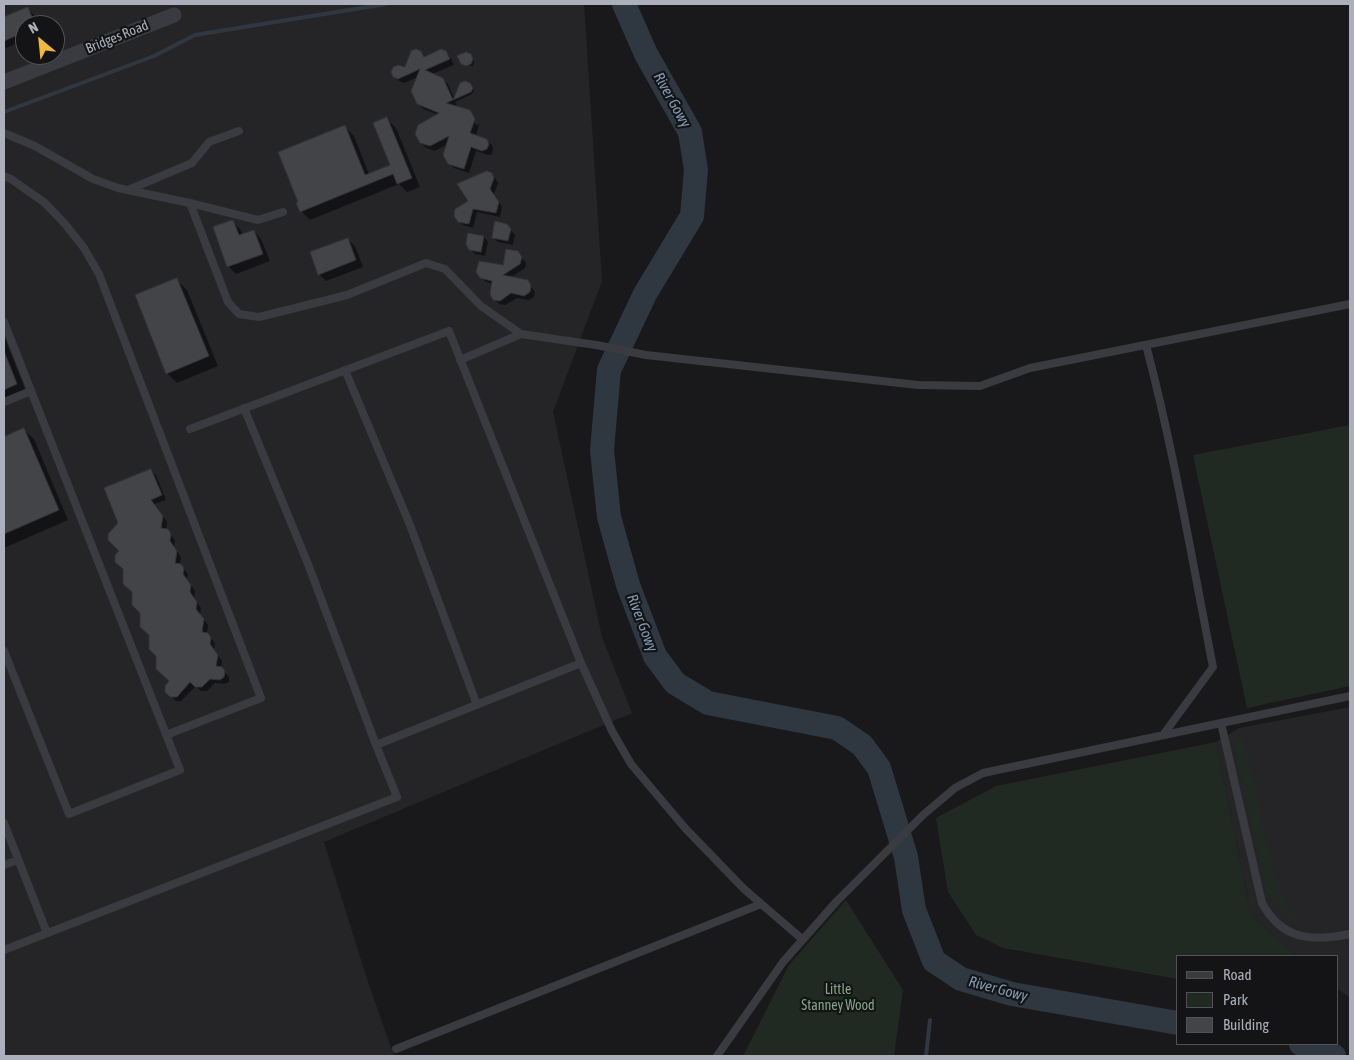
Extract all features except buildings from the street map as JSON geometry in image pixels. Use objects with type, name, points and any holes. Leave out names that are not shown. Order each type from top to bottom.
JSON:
[{"type":"street","name":"Bridges Road","points":[[4,82],[174,14]]},
{"type":"lane","points":[[128,190],[192,163],[209,142],[239,131]]},
{"type":"lane","points":[[4,133],[35,146],[93,179],[118,188],[258,220],[283,212]]},
{"type":"lane","points":[[4,176],[45,203],[84,248],[99,274],[261,698],[166,736]]},
{"type":"lane","points":[[190,203],[228,302],[239,314],[260,318],[347,295],[426,263],[445,269],[481,306],[521,334],[596,345],[646,355],[918,385],[980,386],[1030,368],[1350,304]]},
{"type":"lane","points":[[4,322],[180,770],[69,814],[4,651]]},
{"type":"lane","points":[[190,429],[449,330],[581,663],[612,731],[631,764],[685,828],[744,889],[802,940]]},
{"type":"lane","points":[[460,360],[521,334]]},
{"type":"lane","points":[[1146,345],[1160,397],[1214,667],[1163,735]]},
{"type":"lane","points":[[345,370],[410,525],[477,704]]},
{"type":"lane","points":[[4,402],[31,391]]},
{"type":"lane","points":[[4,950],[397,797],[308,564],[244,408]]},
{"type":"lane","points":[[376,745],[581,663]]},
{"type":"lane","points":[[717,1056],[783,962],[802,940],[870,867],[923,815],[956,788],[983,773],[1350,696]]},
{"type":"lane","points":[[1222,723],[1251,857],[1265,910],[1279,925],[1294,935],[1320,937],[1350,934]]},
{"type":"lane","points":[[4,824],[47,933]]},
{"type":"lane","points":[[4,865],[18,860]]},
{"type":"lane","points":[[396,1049],[761,904]]},
{"type":"shaded area","points":[[4,4],[584,4],[602,281],[553,412],[602,637],[632,713],[324,842],[368,982],[394,1056],[4,1056]]},
{"type":"shaded area","points":[[1350,707],[1350,998],[1339,990],[1339,955],[1296,955],[1251,915],[1216,742],[1239,728]]},
{"type":"green space","points":[[1350,425],[1350,686],[1247,708],[1193,455]]},
{"type":"green space","points":[[1243,737],[1275,876],[1298,927],[1267,892],[1233,739]]},
{"type":"green space","points":[[1216,742],[1251,915],[1296,955],[1176,955],[1176,979],[1003,948],[976,935],[948,892],[936,818],[996,786]]},
{"type":"green space","name":"Little Stanney Wood","points":[[846,900],[903,990],[894,1056],[743,1056],[789,965]]},
{"type":"waterway","points":[[4,112],[154,56],[195,35],[386,4]]},
{"type":"waterway","name":"River Gowy","points":[[624,4],[646,54],[690,132],[696,170],[692,216],[645,294],[609,370],[602,450],[609,517],[628,585],[655,656],[675,683],[708,703],[837,728],[862,745],[879,768],[906,857],[914,910],[934,961],[961,979],[1012,994],[1176,1023]]},
{"type":"waterway","points":[[926,1056],[930,1020]]},
{"type":"waterway","name":"River Gowy","points":[[1306,1045],[1334,1056]]}]
